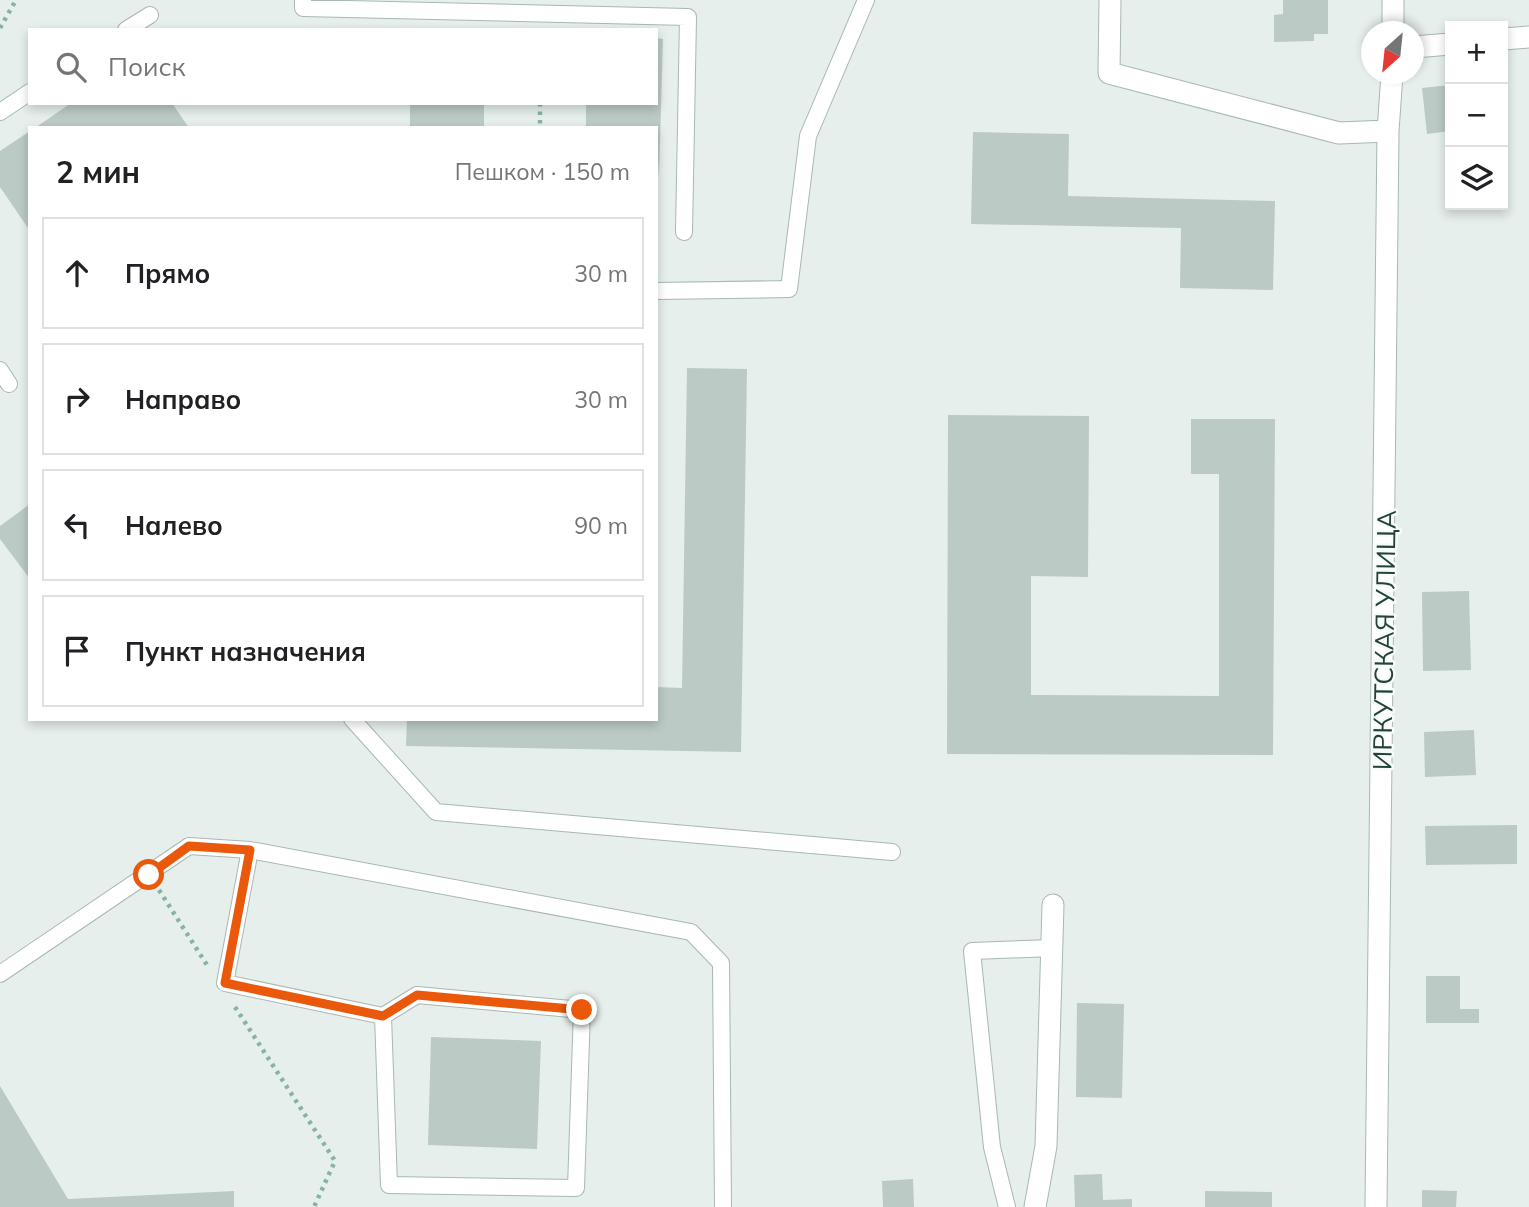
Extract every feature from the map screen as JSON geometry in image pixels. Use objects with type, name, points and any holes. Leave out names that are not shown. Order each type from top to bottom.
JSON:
[{"type":"street","points":[[1110,0],[1109,73],[1339,132],[1388,131]]},
{"type":"street","points":[[1393,0],[1393,21]]},
{"type":"street","points":[[1508,39],[1529,37]]},
{"type":"street","points":[[1424,46],[1445,44]]},
{"type":"street","name":"ИРКУТСКАЯ УЛИЦА","points":[[1376,1207],[1388,131],[1391,84]]},
{"type":"street","points":[[1035,1207],[1046,1146],[1053,905]]},
{"type":"lane","points":[[303,0],[303,8],[688,17],[684,232]]},
{"type":"lane","points":[[658,290],[789,289],[808,136],[866,0]]},
{"type":"lane","points":[[130,28],[150,15]]},
{"type":"lane","points":[[0,112],[28,93]]},
{"type":"lane","points":[[354,721],[436,812],[892,852]]},
{"type":"lane","points":[[0,974],[189,846],[250,850],[691,932],[721,963],[723,1207]]},
{"type":"lane","points":[[250,850],[225,983],[383,1016],[417,995],[582,1010],[576,1188],[389,1185],[383,1016]]},
{"type":"lane","points":[[1007,1207],[992,1147],[972,951],[1053,947]]},
{"type":"path","points":[[0,28],[16,0]]},
{"type":"path","points":[[540,105],[540,126]]},
{"type":"path","points":[[149,875],[208,966]]},
{"type":"path","points":[[231,1000],[335,1161],[314,1207]]},
{"type":"building","points":[[1283,0],[1328,0],[1328,34],[1314,34],[1314,41],[1274,42],[1274,15],[1283,14]]},
{"type":"building","points":[[658,38],[663,39],[659,178],[658,126],[586,126],[586,105],[658,105]]},
{"type":"building","points":[[1445,86],[1445,132],[1427,134],[1422,88]]},
{"type":"building","points":[[68,105],[173,105],[188,126],[38,126]]},
{"type":"building","points":[[410,105],[484,105],[484,126],[410,126]]},
{"type":"building","points":[[28,132],[28,228],[0,187],[0,151]]},
{"type":"building","points":[[973,132],[1069,134],[1068,196],[1275,201],[1273,290],[1180,288],[1181,228],[971,224]]},
{"type":"building","points":[[687,368],[747,369],[741,752],[406,746],[407,721],[658,721],[658,687],[682,688]]},
{"type":"building","points":[[948,415],[1089,416],[1088,577],[1031,576],[1031,695],[1219,696],[1219,474],[1191,474],[1191,419],[1275,419],[1273,755],[947,754]]},
{"type":"building","points":[[28,505],[28,576],[0,539],[0,526]]},
{"type":"building","points":[[1469,591],[1471,670],[1423,671],[1422,592]]},
{"type":"building","points":[[1474,730],[1476,775],[1425,777],[1424,732]]},
{"type":"building","points":[[1517,825],[1517,864],[1426,865],[1425,826]]},
{"type":"building","points":[[1426,976],[1460,976],[1460,1009],[1479,1009],[1479,1023],[1426,1023]]},
{"type":"building","points":[[1077,1003],[1124,1004],[1122,1098],[1076,1097]]},
{"type":"building","points":[[431,1037],[541,1041],[537,1149],[428,1145]]},
{"type":"building","points":[[0,1086],[68,1199],[234,1191],[234,1207],[0,1207]]},
{"type":"building","points":[[1102,1174],[1103,1200],[1132,1199],[1132,1207],[1075,1207],[1074,1175]]},
{"type":"building","points":[[913,1179],[914,1207],[883,1207],[882,1181]]},
{"type":"building","points":[[1422,1190],[1457,1191],[1456,1207],[1422,1207]]},
{"type":"building","points":[[1205,1191],[1272,1192],[1272,1207],[1205,1207]]},
{"type":"route","points":[[149,875],[189,846],[250,850],[225,983],[383,1016],[417,995],[582,1010]]}]
